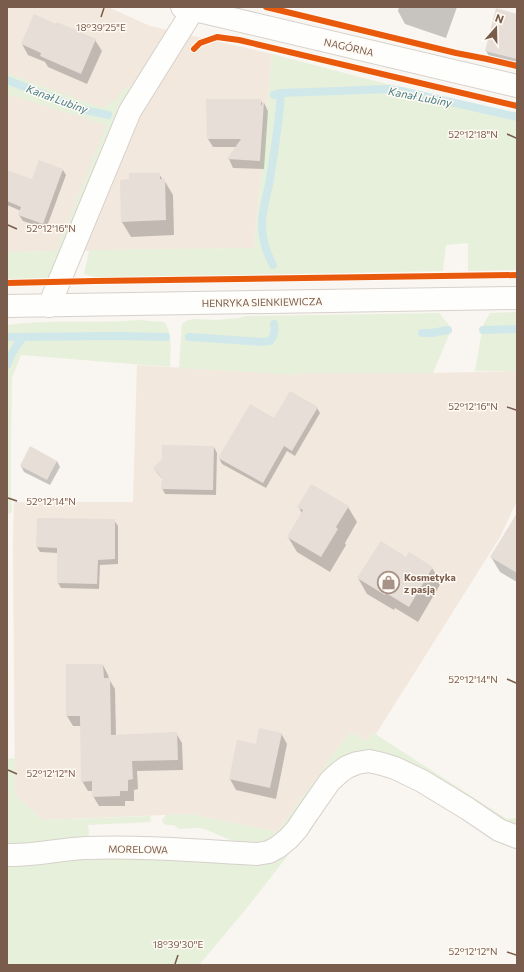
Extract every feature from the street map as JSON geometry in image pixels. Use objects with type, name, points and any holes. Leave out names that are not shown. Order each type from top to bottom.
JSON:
[{"type":"street","name":"NAGÓRNA","points":[[187,8],[517,86]]},
{"type":"street","points":[[49,306],[130,111],[187,8]]},
{"type":"street","name":"HENRYKA SIENKIEWICZA","points":[[7,306],[517,298]]},
{"type":"street","name":"MORELOWA","points":[[7,855],[29,855],[85,848],[147,848],[257,854],[270,852],[288,839],[330,781],[347,767],[357,763],[369,761],[394,768],[422,781],[499,830],[517,836]]},
{"type":"shaded area","points":[[7,7],[108,7],[150,26],[272,54],[254,248],[7,252]]},
{"type":"shaded area","points":[[137,365],[300,373],[433,373],[517,371],[517,501],[500,537],[376,734],[372,732],[368,741],[351,733],[344,740],[277,832],[190,814],[42,820],[15,794],[14,502],[133,502]]},
{"type":"green space","points":[[272,54],[517,118],[517,270],[468,271],[468,243],[446,245],[443,271],[97,278],[84,274],[89,250],[254,248]]},
{"type":"green space","points":[[7,73],[102,108],[116,99],[125,88],[133,86],[52,275],[47,279],[7,279],[7,252],[56,251],[106,125],[7,94]]},
{"type":"green space","points":[[517,312],[517,371],[475,371],[483,325],[490,313]]},
{"type":"green space","points":[[439,313],[449,325],[449,335],[433,373],[300,373],[300,375],[179,368],[182,324],[193,319],[216,320],[246,316]]},
{"type":"green space","points":[[138,320],[164,322],[167,326],[170,337],[170,367],[21,355],[12,378],[12,511],[11,513],[7,514],[7,325],[40,322],[105,322]]},
{"type":"green space","points":[[372,732],[507,819],[517,818],[517,832],[383,755],[301,812],[270,841],[246,845],[207,830],[199,828],[179,829],[174,825],[167,825],[163,823],[162,820],[166,815],[190,814],[277,832],[344,740],[351,733],[368,741]]},
{"type":"green space","points":[[15,758],[15,794],[42,820],[150,816],[151,822],[88,825],[88,837],[7,848],[7,759]]},
{"type":"green space","points":[[293,849],[246,909],[199,965],[7,965],[7,862],[132,857],[243,864],[269,863]]},
{"type":"building","points":[[496,8],[517,14],[517,59],[485,51]]},
{"type":"building","points":[[34,14],[96,39],[81,74],[40,56],[41,53],[21,44]]},
{"type":"building","points":[[206,99],[261,99],[261,106],[264,101],[260,161],[227,159],[241,139],[207,139]]},
{"type":"building","points":[[39,160],[63,169],[43,224],[18,215],[21,207],[7,201],[7,170],[32,179]]},
{"type":"building","points":[[129,173],[160,173],[160,179],[165,179],[166,220],[121,222],[120,180],[129,179]]},
{"type":"building","points":[[290,391],[318,407],[292,451],[284,446],[263,483],[218,458],[250,404],[274,418]]},
{"type":"building","points":[[162,445],[214,446],[213,490],[161,489],[162,478],[153,468],[162,459]]},
{"type":"building","points":[[30,446],[57,461],[47,480],[20,466]]},
{"type":"building","points":[[311,484],[349,506],[336,527],[338,529],[321,557],[287,537],[303,510],[297,507]]},
{"type":"building","points":[[517,513],[517,573],[490,557]]},
{"type":"building","points":[[37,518],[115,519],[115,559],[98,560],[97,584],[57,583],[57,548],[36,547]]},
{"type":"building","points":[[381,541],[406,557],[409,552],[433,567],[409,607],[386,593],[385,595],[357,578]]},
{"type":"building","points":[[66,664],[103,664],[104,678],[110,678],[111,735],[177,732],[178,760],[132,761],[133,779],[128,780],[128,791],[120,791],[120,796],[92,797],[92,781],[81,782],[80,716],[66,716]]},
{"type":"building","points":[[259,728],[282,733],[270,788],[229,779],[237,740],[256,744]]},
{"type":"waterway","name":"Kanał Lubiny","points":[[7,80],[81,109],[108,115]]},
{"type":"waterway","name":"Kanał Lubiny","points":[[274,95],[281,93],[389,89],[517,117]]},
{"type":"waterway","points":[[273,265],[266,250],[262,230],[262,219],[269,185],[281,93]]},
{"type":"waterway","points":[[189,337],[262,342],[270,341],[274,333],[274,324]]},
{"type":"waterway","points":[[483,330],[517,329]]},
{"type":"waterway","points":[[422,333],[448,330]]},
{"type":"waterway","points":[[8,337],[166,337]]},
{"type":"waterway","points":[[7,365],[23,337]]},
{"type":"cycle path","points":[[266,7],[456,53],[517,66]]},
{"type":"cycle path","points":[[194,49],[200,43],[217,37],[239,40],[517,106]]},
{"type":"cycle path","points":[[7,283],[517,275]]},
{"type":"place","name":"Kosmetyka z pasją","points":[[389,583]]}]
